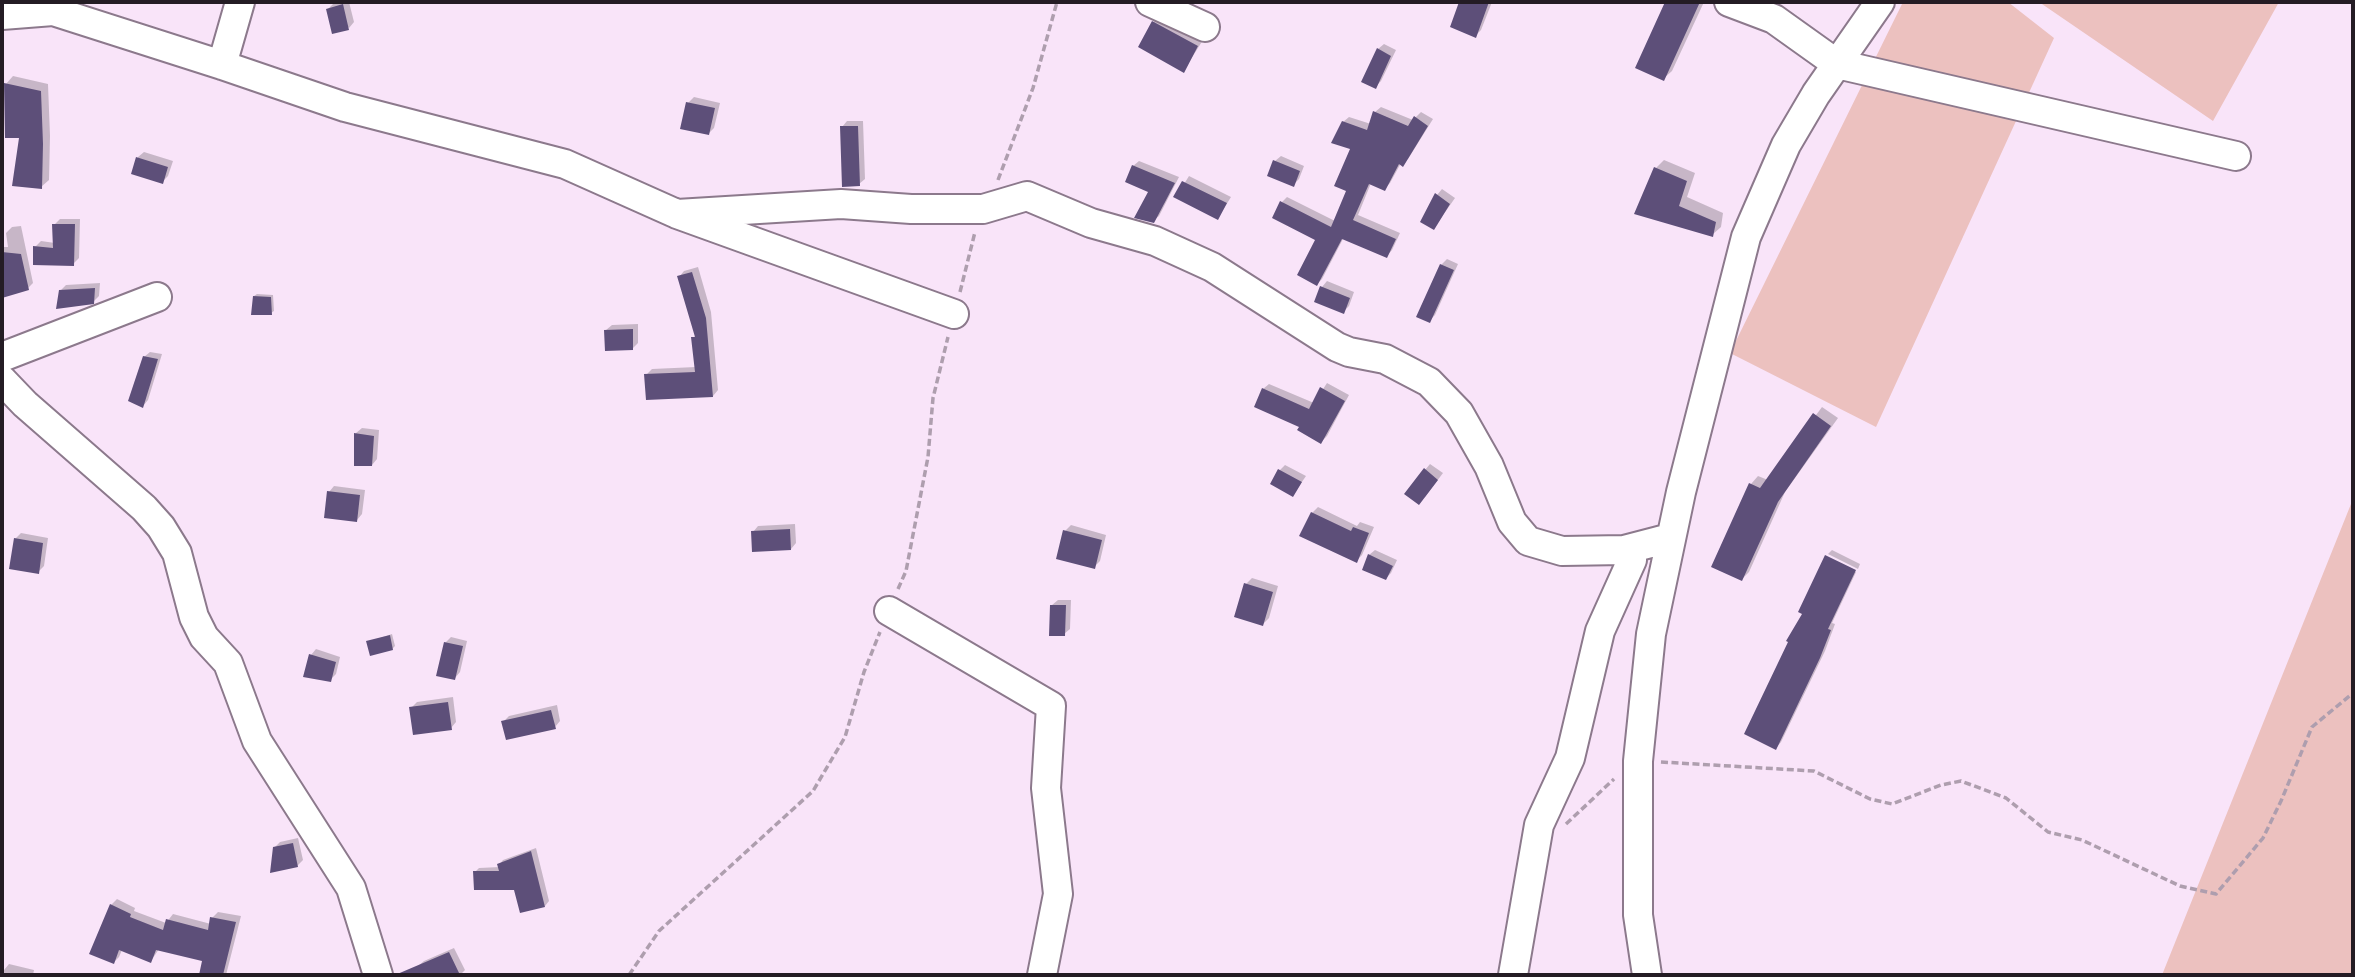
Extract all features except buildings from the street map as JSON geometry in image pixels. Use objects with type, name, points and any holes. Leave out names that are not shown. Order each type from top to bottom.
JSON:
[{"type":"street","points":[[222,65],[240,2]]},
{"type":"street","points":[[1150,2],[1205,27]]},
{"type":"street","points":[[1729,2],[1774,19],[1837,64],[2236,156]]},
{"type":"street","points":[[1647,975],[1638,915],[1638,761],[1651,634],[1670,538],[1745,237],[1786,145],[1816,94],[1880,2]]},
{"type":"street","points":[[2,15],[53,11],[345,107],[565,164],[677,214],[954,314]]},
{"type":"street","points":[[677,214],[841,204],[911,209],[983,209],[1027,196],[1091,223],[1155,241],[1212,267],[1337,347],[1399,364],[1429,382],[1459,413],[1489,466],[1512,522],[1528,541],[1562,551],[1628,555],[1670,538]]},
{"type":"street","points":[[2,357],[157,297]]},
{"type":"street","points":[[2,380],[25,404],[144,508],[161,527],[177,553],[194,617],[204,637],[228,663],[257,741],[351,888],[377,975]]},
{"type":"street","points":[[1628,555],[1660,588]]},
{"type":"street","points":[[1513,975],[1539,825],[1570,758],[1600,632],[1628,555]]},
{"type":"street","points":[[889,611],[1051,706],[1046,788],[1058,894],[1042,975]]},
{"type":"path","points":[[629,975],[659,931],[813,790],[845,737],[864,672],[906,571],[928,457],[933,398],[983,209],[999,179],[1033,88],[1057,2]]},
{"type":"path","points":[[1564,826],[1605,786],[1638,761],[1814,771],[1870,799],[1892,804],[1941,785],[1961,782],[2006,798],[2048,832],[2082,840],[2180,886],[2216,894],[2263,838],[2312,727],[2353,693]]},
{"type":"shaded area","points":[[1903,2],[2008,2],[2054,38],[1876,427],[1730,353]]},
{"type":"shaded area","points":[[2039,2],[2279,2],[2213,121]]},
{"type":"shaded area","points":[[2353,499],[2353,975],[2162,975]]}]
